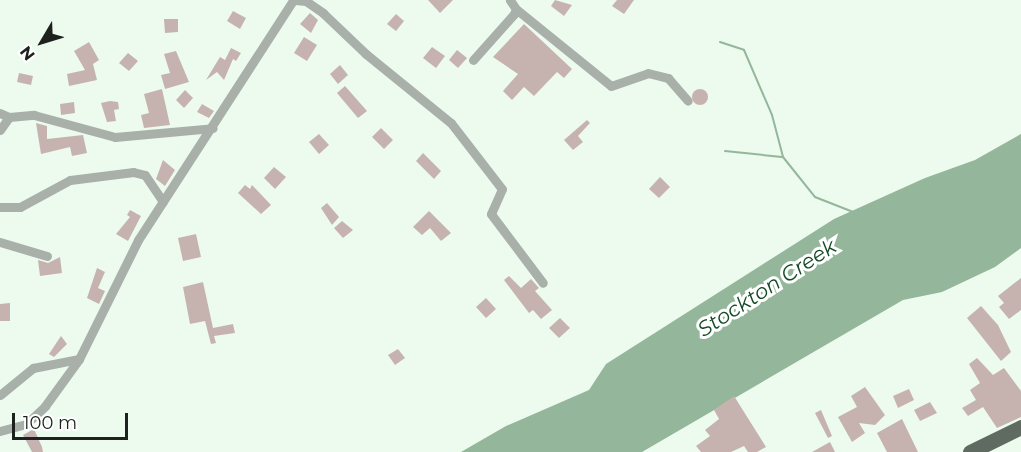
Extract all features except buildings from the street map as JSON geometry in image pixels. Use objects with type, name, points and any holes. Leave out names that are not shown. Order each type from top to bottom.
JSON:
[{"type":"highway","points":[[970,452],[986,448],[1021,427]]},
{"type":"street","points":[[0,431],[26,424],[45,406],[79,359],[138,240],[213,128],[294,0],[306,1],[323,13],[366,54],[451,123],[502,189],[491,214],[543,283]]},
{"type":"street","points":[[510,0],[516,9],[611,86],[648,73],[668,78],[688,101]]},
{"type":"street","points":[[473,60],[516,9]]},
{"type":"street","points":[[0,130],[4,115],[34,115],[115,137],[213,128]]},
{"type":"street","points":[[0,207],[20,207],[70,180],[133,172],[145,175],[163,202]]},
{"type":"street","points":[[0,242],[47,256]]},
{"type":"street","points":[[0,395],[33,368],[79,359]]},
{"type":"water","name":"Stockton Creek","points":[[1021,134],[1021,248],[995,267],[942,292],[903,300],[642,452],[461,452],[506,426],[589,390],[606,364],[834,219],[925,178],[975,160]]},
{"type":"waterway","points":[[720,42],[744,50],[772,115],[783,157],[815,197],[853,212]]},
{"type":"waterway","points":[[725,151],[782,157]]}]
